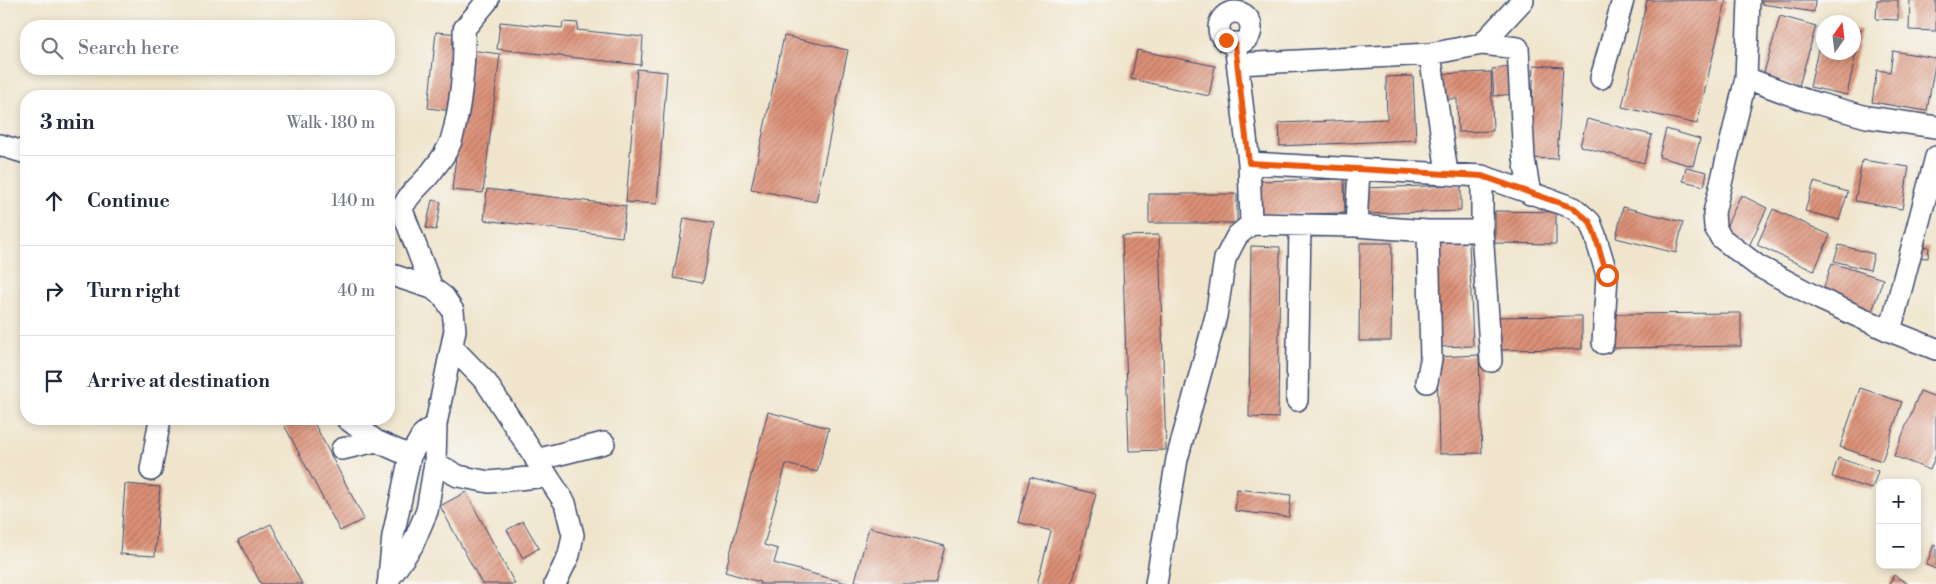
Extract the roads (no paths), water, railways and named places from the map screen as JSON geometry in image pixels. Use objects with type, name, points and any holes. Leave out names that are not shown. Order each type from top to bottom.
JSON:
[{"type":"street","points":[[432,288],[402,210],[404,202],[435,168],[450,142],[459,98],[465,53],[464,29],[488,0]]},
{"type":"street","points":[[1482,44],[1523,0]]},
{"type":"street","points":[[1600,78],[1623,0]]},
{"type":"street","points":[[1749,0],[1746,78],[1714,213],[1715,227],[1718,233],[1721,238],[1758,266],[1820,299],[1890,331],[1936,349]]},
{"type":"street","points":[[1237,6],[1226,14],[1220,22],[1219,28],[1222,37],[1230,43],[1237,54],[1249,163],[1251,224]]},
{"type":"street","points":[[1237,54],[1430,54],[1482,44],[1518,48],[1524,159],[1530,194]]},
{"type":"street","points":[[1430,54],[1446,173]]},
{"type":"street","points":[[1746,78],[1804,100],[1866,117],[1936,127]]},
{"type":"street","points":[[0,145],[20,151]]},
{"type":"street","points":[[1890,331],[1936,157]]},
{"type":"street","points":[[1249,163],[1482,176],[1574,208],[1590,222],[1607,275],[1603,343]]},
{"type":"street","points":[[1356,226],[1359,169]]},
{"type":"street","points":[[1482,176],[1482,231],[1491,361]]},
{"type":"street","points":[[1156,584],[1177,459],[1216,316],[1225,258],[1238,236],[1251,224],[1356,226],[1428,231],[1482,231]]},
{"type":"street","points":[[1297,400],[1300,226]]},
{"type":"street","points":[[1427,382],[1431,359],[1428,231]]},
{"type":"street","points":[[389,582],[412,546],[427,511],[435,463],[436,424],[455,330],[453,311],[444,297],[432,288],[395,276]]},
{"type":"street","points":[[452,347],[486,382],[565,503],[573,535],[569,555],[555,584]]},
{"type":"street","points":[[389,582],[393,536],[410,456],[423,434],[436,424]]},
{"type":"street","points":[[151,470],[159,425]]},
{"type":"street","points":[[355,425],[376,440],[410,456]]},
{"type":"street","points":[[342,449],[376,440]]},
{"type":"street","points":[[435,463],[458,476],[489,482],[542,468],[604,443]]}]
